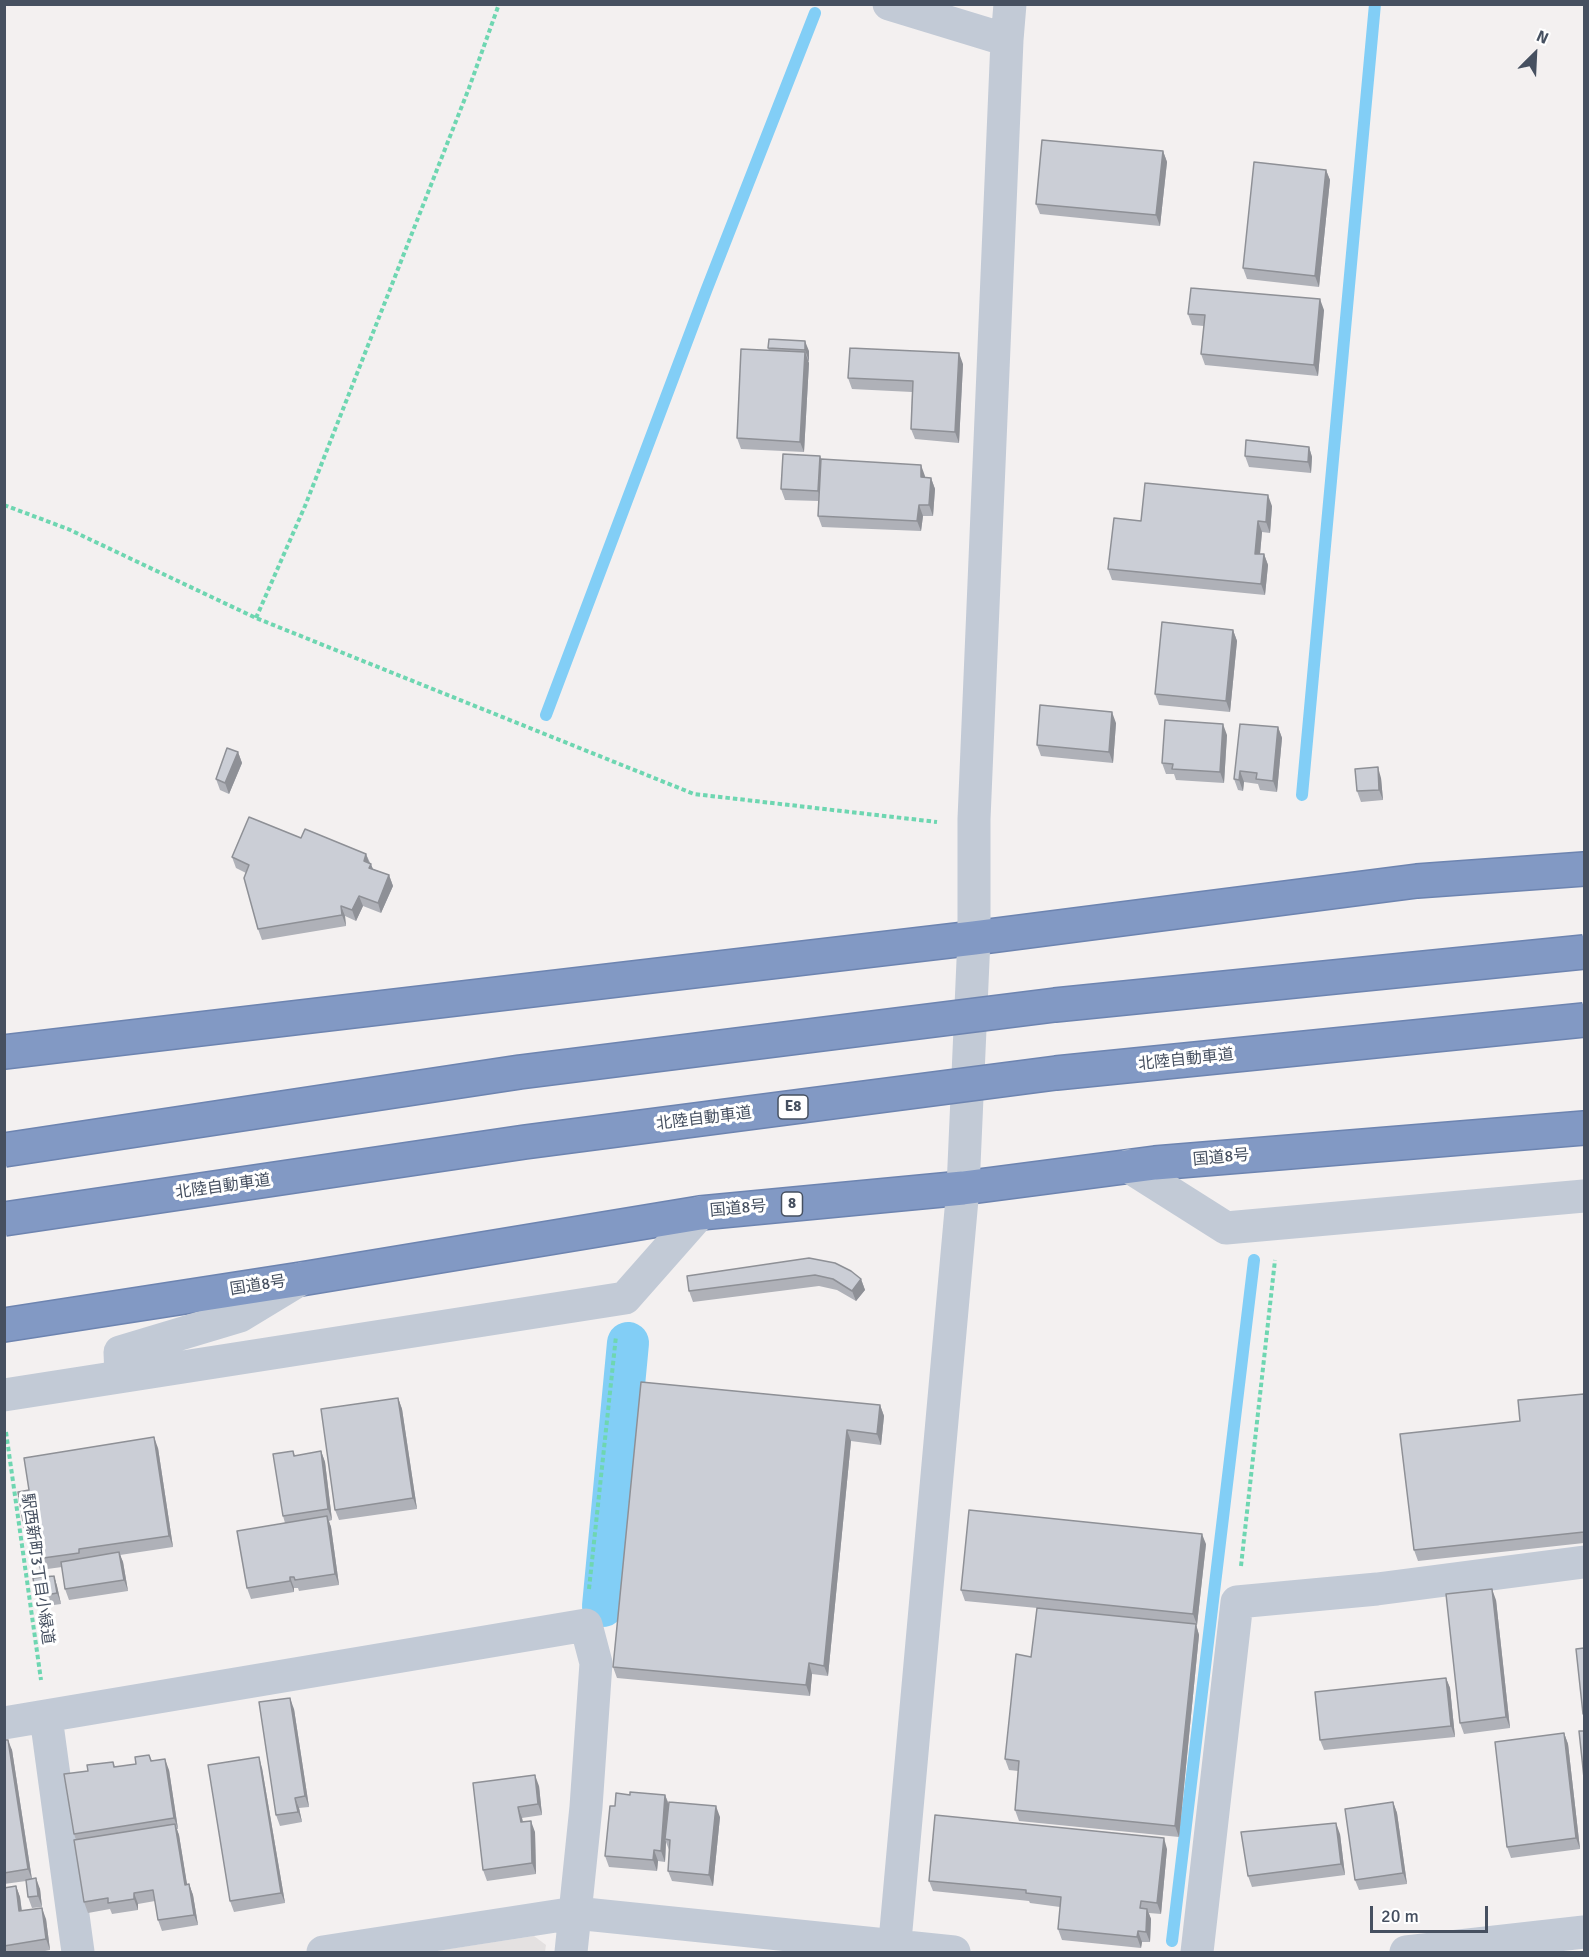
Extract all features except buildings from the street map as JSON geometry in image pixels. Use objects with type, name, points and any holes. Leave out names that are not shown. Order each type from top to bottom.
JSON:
[{"type":"highway","points":[[4,1052],[974,938],[1417,881],[1584,869]]},
{"type":"highway","points":[[4,1150],[580,1064],[1055,1005],[1584,952]]},
{"type":"highway","name":"北陸自動車道","points":[[4,1219],[525,1142],[1056,1073],[1584,1020]]},
{"type":"highway","name":"国道8号","points":[[4,1325],[700,1213],[963,1188],[1128,1166],[1584,1128]]},
{"type":"street","points":[[890,4],[1007,40]]},
{"type":"street","points":[[894,1949],[963,1188],[974,938],[974,819],[1010,4]]},
{"type":"street","points":[[1128,1166],[1226,1228],[1584,1196]]},
{"type":"street","points":[[4,1395],[626,1298],[700,1213]]},
{"type":"street","points":[[121,1376],[120,1352],[240,1316],[301,1279]]},
{"type":"street","points":[[1197,1953],[1237,1602],[1377,1589],[1584,1562]]},
{"type":"street","points":[[4,1723],[586,1625],[596,1663],[586,1807],[571,1953]]},
{"type":"street","points":[[46,1716],[78,1953]]},
{"type":"street","points":[[323,1953],[575,1913],[894,1949],[954,1953]]},
{"type":"street","points":[[1406,1953],[1584,1932]]},
{"type":"path","points":[[256,618],[305,506],[470,88],[499,4]]},
{"type":"path","points":[[4,505],[68,529],[256,618],[694,794],[931,822],[974,819]]},
{"type":"path","points":[[1237,1602],[1279,1222]]},
{"type":"path","points":[[586,1625],[617,1328]]},
{"type":"path","name":"駅西新町3丁目小緑道","points":[[4,1425],[46,1716]]},
{"type":"shaded area","points":[[534,1936],[546,1945],[545,1952],[429,1952]]},
{"type":"waterway","points":[[1302,795],[1375,4]]},
{"type":"waterway","points":[[546,715],[706,291],[815,13]]},
{"type":"waterway","points":[[1172,1941],[1254,1260]]},
{"type":"waterway","points":[[603,1606],[628,1343]]}]
